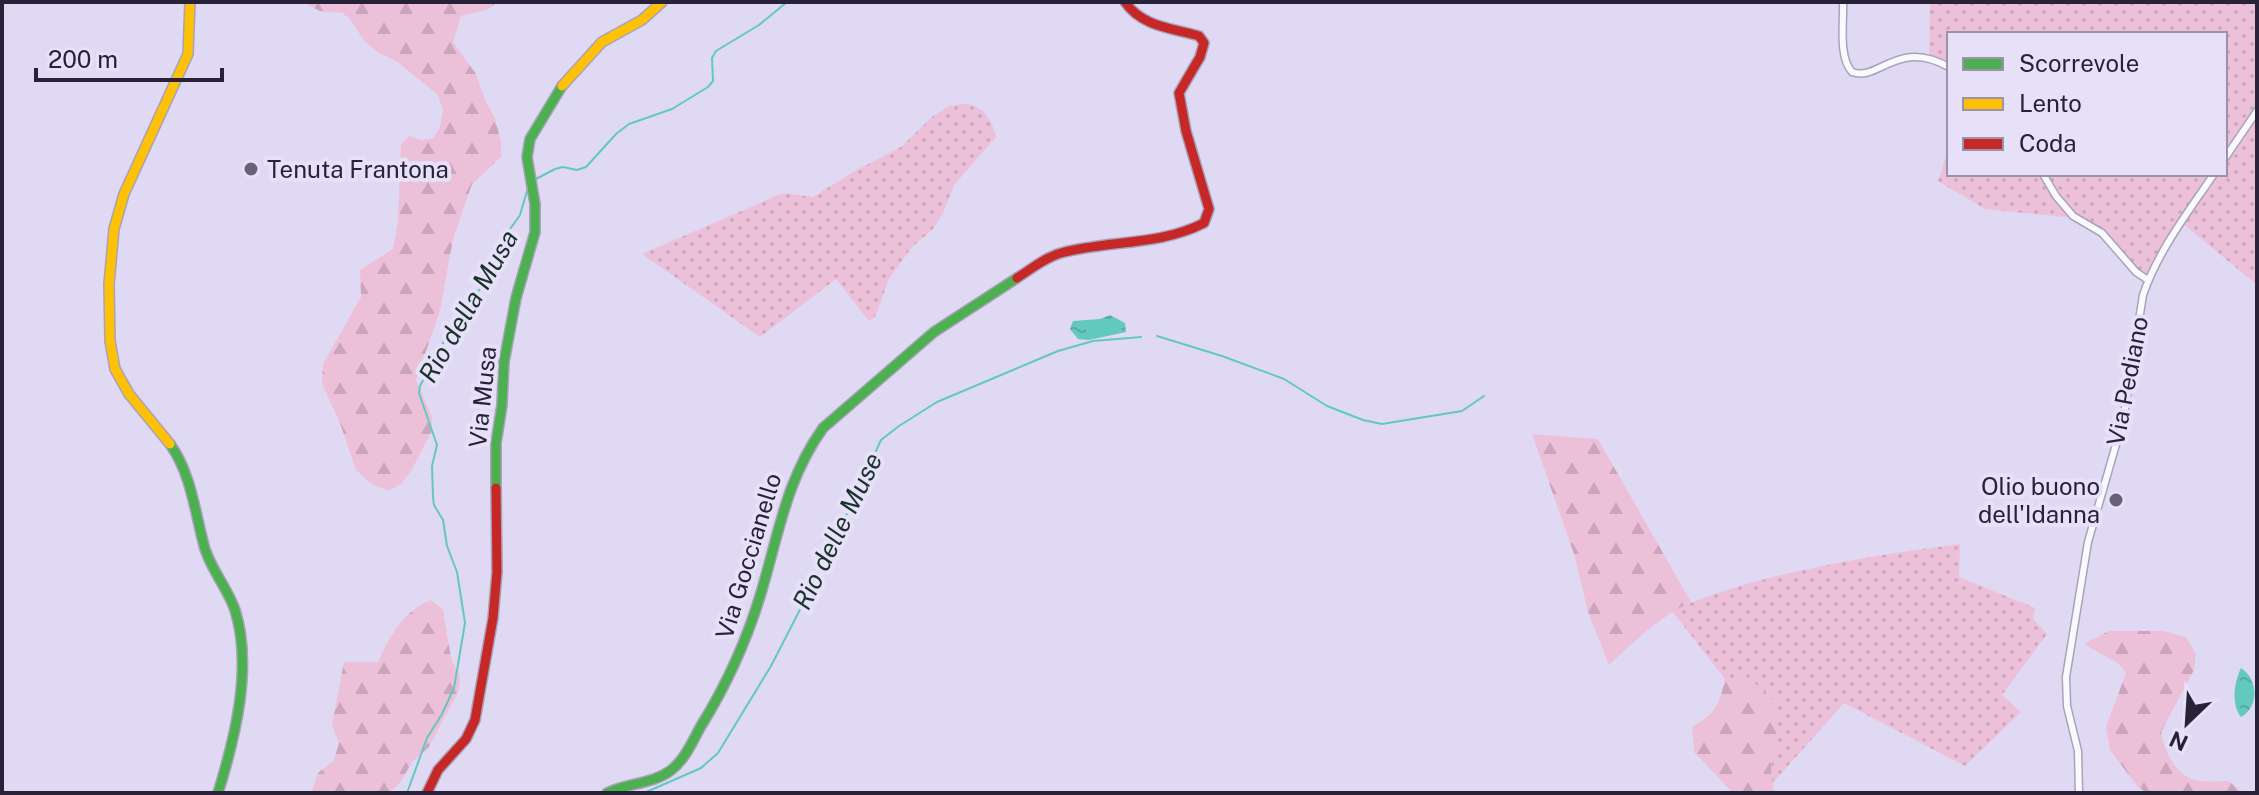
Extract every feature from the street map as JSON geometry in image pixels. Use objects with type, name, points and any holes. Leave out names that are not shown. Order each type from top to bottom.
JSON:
[{"type":"street","points":[[190,2],[188,54],[117,215],[112,244],[110,336],[118,376],[179,458],[193,497],[206,551],[236,613],[240,643],[236,725],[218,793]]},
{"type":"street","name":"Via Musa","points":[[427,793],[438,770],[471,731],[478,708],[496,588],[496,443],[504,362],[516,298],[533,242],[535,219],[527,157],[530,139],[558,90],[602,42],[642,20],[662,2]]},
{"type":"street","name":"Via Goccianello","points":[[607,793],[667,774],[682,758],[714,708],[754,615],[789,485],[808,446],[823,428],[934,332],[1040,263],[1060,253],[1184,233],[1209,217],[1178,103],[1183,85],[1200,60],[1204,43],[1199,36],[1139,17],[1129,10],[1125,2]]},
{"type":"street","points":[[1843,2],[1845,56],[1852,72],[1867,73],[1890,61],[1915,55],[1947,66]]},
{"type":"street","points":[[2227,155],[2257,111]]},
{"type":"street","points":[[2044,176],[2073,216],[2102,233],[2136,272],[2148,280]]},
{"type":"street","name":"Via Pediano","points":[[2079,793],[2078,751],[2067,706],[2066,677],[2088,542],[2123,420],[2148,280],[2176,230],[2213,176]]},
{"type":"green space","points":[[302,2],[498,2],[486,10],[461,16],[453,42],[476,74],[495,118],[501,141],[501,157],[472,184],[453,239],[440,311],[416,380],[432,417],[432,431],[411,471],[401,484],[388,491],[370,483],[356,470],[340,423],[322,384],[323,364],[361,297],[360,270],[393,249],[398,222],[401,144],[409,136],[421,140],[433,138],[440,127],[443,110],[438,95],[396,61],[365,42],[349,18],[342,13],[320,11]]},
{"type":"green space","points":[[1930,2],[2257,2],[2257,285],[2182,223],[2148,278],[2084,219],[1985,209],[1938,181],[1947,153],[1947,176],[2227,176],[2227,32],[1947,32],[1947,69],[1929,60]]},
{"type":"green space","points":[[963,104],[976,107],[986,114],[996,137],[954,185],[933,229],[912,247],[889,279],[875,317],[869,321],[836,279],[760,337],[642,254],[783,193],[813,197],[901,147],[933,116],[949,106]]},
{"type":"green space","points":[[1532,434],[1598,439],[1691,602],[1658,622],[1609,665],[1588,612],[1574,554]]},
{"type":"green space","points":[[1960,544],[1959,577],[2035,608],[2033,619],[2047,634],[2002,695],[2021,712],[1965,766],[1844,703],[1770,786],[1746,676],[1725,679],[1672,611],[1776,576],[1851,560]]},
{"type":"green space","points":[[431,600],[443,610],[451,658],[460,677],[459,690],[429,747],[412,762],[400,783],[388,793],[311,793],[318,773],[334,760],[339,743],[332,725],[344,662],[378,662],[405,618]]},
{"type":"green space","points":[[2109,631],[2164,631],[2186,637],[2196,654],[2194,670],[2161,732],[2165,747],[2181,773],[2195,780],[2229,781],[2242,793],[2147,793],[2138,787],[2110,750],[2106,727],[2126,673],[2119,664],[2084,644]]},
{"type":"green space","points":[[1746,676],[1776,702],[1774,722],[1777,728],[1771,769],[1774,793],[1733,793],[1694,752],[1692,727],[1715,708],[1725,679]]},
{"type":"water","points":[[1110,315],[1125,323],[1126,332],[1089,340],[1078,339],[1070,329],[1073,321]]},
{"type":"water","points":[[2241,668],[2254,686],[2254,700],[2241,717],[2235,693]]},
{"type":"waterway","name":"Rio della Musa","points":[[534,180],[555,169],[577,170],[586,167],[629,124],[672,109],[708,87],[713,81],[712,58],[716,51],[759,25],[787,2]]},
{"type":"waterway","name":"Rio della Musa","points":[[407,793],[427,738],[454,688],[465,623],[457,572],[447,546],[443,520],[434,505],[432,466],[437,445],[419,393],[420,386],[457,317],[480,289],[508,232],[520,215],[529,184]]},
{"type":"waterway","name":"Rio delle Muse","points":[[1157,336],[1284,379],[1327,406],[1382,424],[1462,411],[1484,396]]},
{"type":"waterway","name":"Rio delle Muse","points":[[644,793],[701,768],[718,753],[771,666],[826,559],[881,440],[937,402],[1058,351],[1093,341],[1141,337]]},
{"type":"traffic: fast","points":[[496,488],[496,443],[504,362],[516,298],[535,232],[535,204],[527,157],[530,139],[562,86]]},
{"type":"traffic: fast","points":[[607,793],[663,775],[675,767],[688,750],[743,645],[792,487],[823,428],[934,332],[1017,278]]},
{"type":"traffic: fast","points":[[170,444],[192,495],[205,549],[232,602],[240,632],[240,702],[218,793]]},
{"type":"traffic: slow","points":[[170,444],[129,394],[115,369],[110,341],[109,284],[114,229],[124,194],[188,54],[190,2]]},
{"type":"traffic: slow","points":[[562,86],[602,42],[642,20],[662,2]]},
{"type":"traffic: jam","points":[[1017,278],[1061,253],[1169,236],[1204,223],[1209,209],[1186,131],[1179,93],[1200,57],[1204,43],[1199,36],[1149,22],[1125,2]]},
{"type":"traffic: jam","points":[[427,793],[438,770],[466,739],[475,720],[493,618],[497,572],[496,488]]},
{"type":"place","name":"Tenuta Frantona","points":[[251,169]]},
{"type":"place","name":"Olio buono dell'Idanna","points":[[2116,500]]}]
